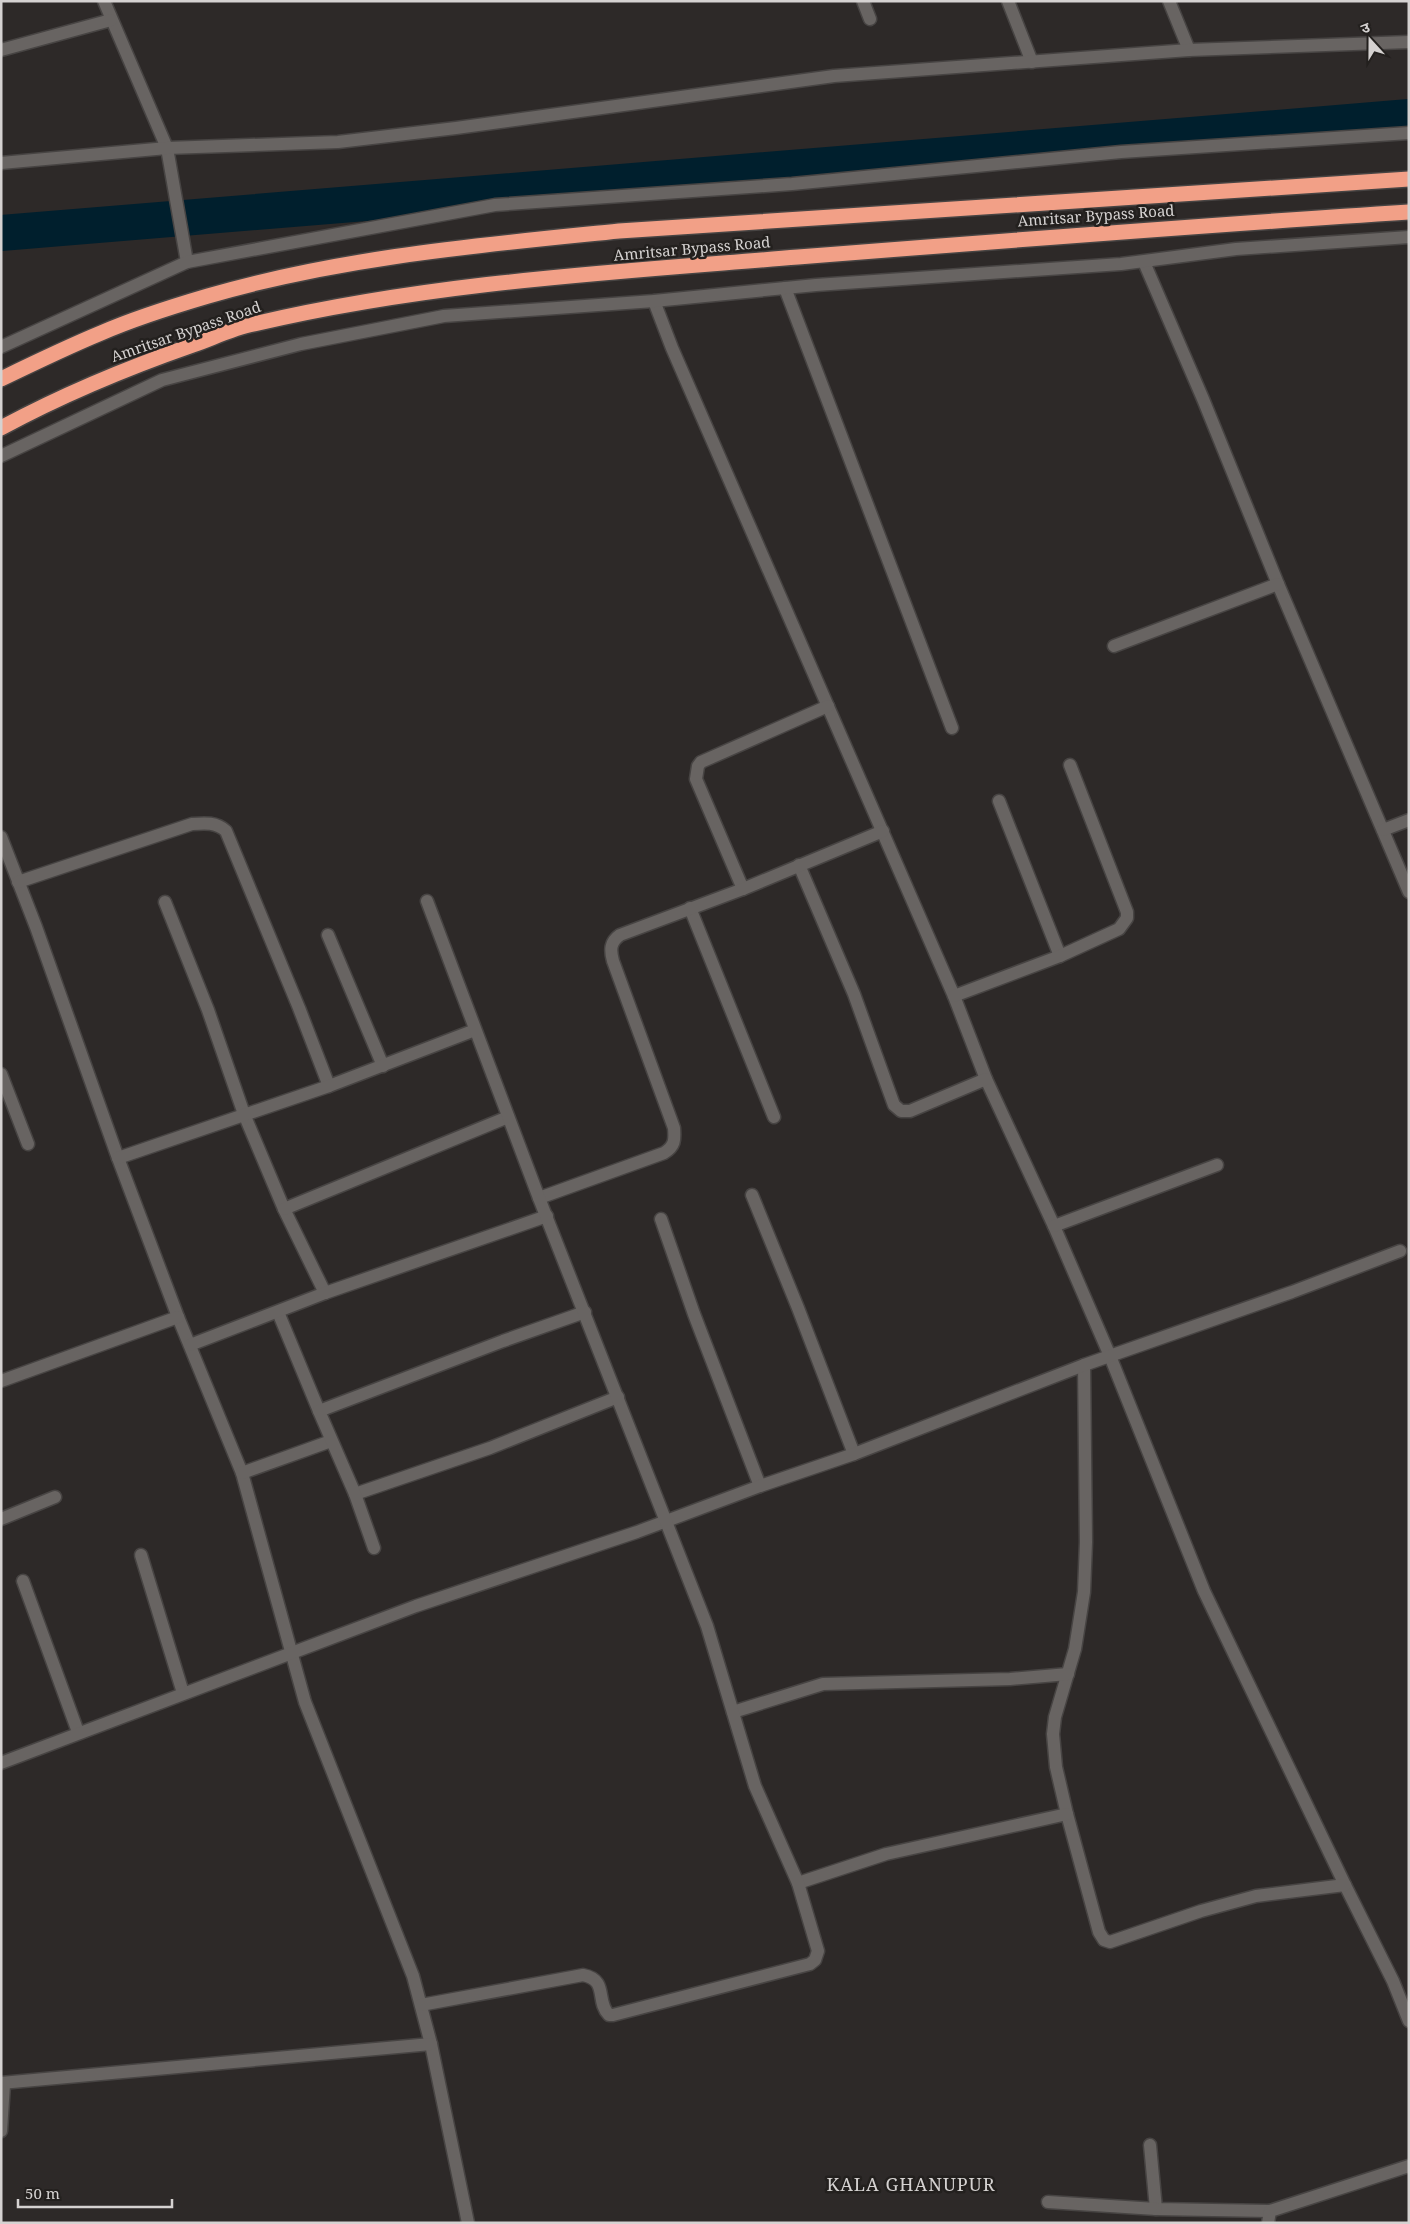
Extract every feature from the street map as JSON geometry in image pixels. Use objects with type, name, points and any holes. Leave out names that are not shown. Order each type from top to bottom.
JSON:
[{"type":"highway","name":"Amritsar Bypass Road","points":[[1,379],[103,332],[209,296],[315,270],[395,258],[619,231],[1409,179]]},
{"type":"highway","name":"Amritsar Bypass Road","points":[[1,428],[30,412],[139,364],[250,324],[359,303],[461,288],[641,270],[1151,229],[1409,212]]},
{"type":"street","points":[[104,1],[167,148],[185,256]]},
{"type":"street","points":[[864,1],[870,18]]},
{"type":"street","points":[[1008,1],[1032,62]]},
{"type":"street","points":[[1169,1],[1189,50]]},
{"type":"street","points":[[1,50],[111,20]]},
{"type":"street","points":[[1,163],[167,148],[338,142],[456,128],[834,76],[1189,50],[1409,42]]},
{"type":"street","points":[[1,347],[185,256],[495,205],[792,184],[1120,152],[1409,132]]},
{"type":"street","points":[[1,456],[162,380],[301,344],[444,316],[785,288],[1144,262],[1236,249],[1409,237]]},
{"type":"street","points":[[1144,262],[1409,892]]},
{"type":"street","points":[[785,288],[952,728]]},
{"type":"street","points":[[654,300],[672,348],[954,996],[986,1079],[1054,1226],[1110,1356],[1204,1591],[1345,1886],[1393,1981],[1409,2021]]},
{"type":"street","points":[[1114,646],[1278,584]]},
{"type":"street","points":[[743,889],[696,779],[698,766],[701,762],[828,706]]},
{"type":"street","points":[[954,996],[1060,956],[1119,929],[1127,918],[1127,912],[1070,765]]},
{"type":"street","points":[[998,801],[1060,956]]},
{"type":"street","points":[[1382,830],[1409,820]]},
{"type":"street","points":[[18,882],[192,824],[208,822],[222,827],[226,831],[299,1008],[328,1086]]},
{"type":"street","points":[[539,1198],[664,1153],[672,1148],[675,1141],[674,1128],[613,962],[611,946],[614,940],[620,935],[743,889],[883,831]]},
{"type":"street","points":[[1,837],[178,1317],[242,1474],[305,1702],[413,1976],[432,2044],[468,2223]]},
{"type":"street","points":[[799,865],[854,994],[894,1105],[901,1111],[910,1111],[986,1079]]},
{"type":"street","points":[[421,2005],[583,1975],[594,1978],[597,1982],[605,2010],[609,2015],[613,2015],[810,1964],[815,1960],[818,1950],[798,1883],[755,1786],[706,1626],[508,1118],[427,901]]},
{"type":"street","points":[[165,902],[208,1010],[244,1114],[284,1209],[325,1294]]},
{"type":"street","points":[[690,908],[774,1117]]},
{"type":"street","points":[[328,935],[383,1066]]},
{"type":"street","points":[[118,1158],[328,1086],[475,1030]]},
{"type":"street","points":[[1,1074],[28,1144]]},
{"type":"street","points":[[284,1209],[508,1118]]},
{"type":"street","points":[[1054,1226],[1217,1165]]},
{"type":"street","points":[[752,1195],[854,1454]]},
{"type":"street","points":[[190,1345],[325,1294],[547,1216]]},
{"type":"street","points":[[661,1219],[694,1314],[760,1486]]},
{"type":"street","points":[[1,1763],[78,1732],[416,1606],[628,1535],[664,1520],[854,1454],[1084,1364],[1400,1251]]},
{"type":"street","points":[[278,1312],[330,1441],[355,1494],[374,1548]]},
{"type":"street","points":[[318,1411],[585,1312]]},
{"type":"street","points":[[1,1381],[178,1317]]},
{"type":"street","points":[[1084,1364],[1086,1542],[1084,1592],[1068,1674],[1055,1717],[1053,1734],[1056,1767],[1099,1932],[1104,1940],[1110,1942],[1201,1911],[1256,1896],[1345,1886]]},
{"type":"street","points":[[355,1494],[413,1476],[490,1448],[618,1397]]},
{"type":"street","points":[[242,1474],[330,1441]]},
{"type":"street","points":[[1,1519],[55,1497]]},
{"type":"street","points":[[142,1555],[183,1693]]},
{"type":"street","points":[[23,1581],[78,1732]]},
{"type":"street","points":[[733,1712],[822,1684],[1010,1679],[1068,1674]]},
{"type":"street","points":[[798,1883],[886,1854],[1067,1814]]},
{"type":"street","points":[[1,2131],[3,2083],[432,2044]]},
{"type":"street","points":[[1150,2145],[1156,2209]]},
{"type":"street","points":[[1048,2202],[1269,2217],[1409,2166]]},
{"type":"waterway","points":[[1,233],[1409,117]]},
{"type":"district","name":"KALA GHANUPUR","points":[[911,2185]]}]
